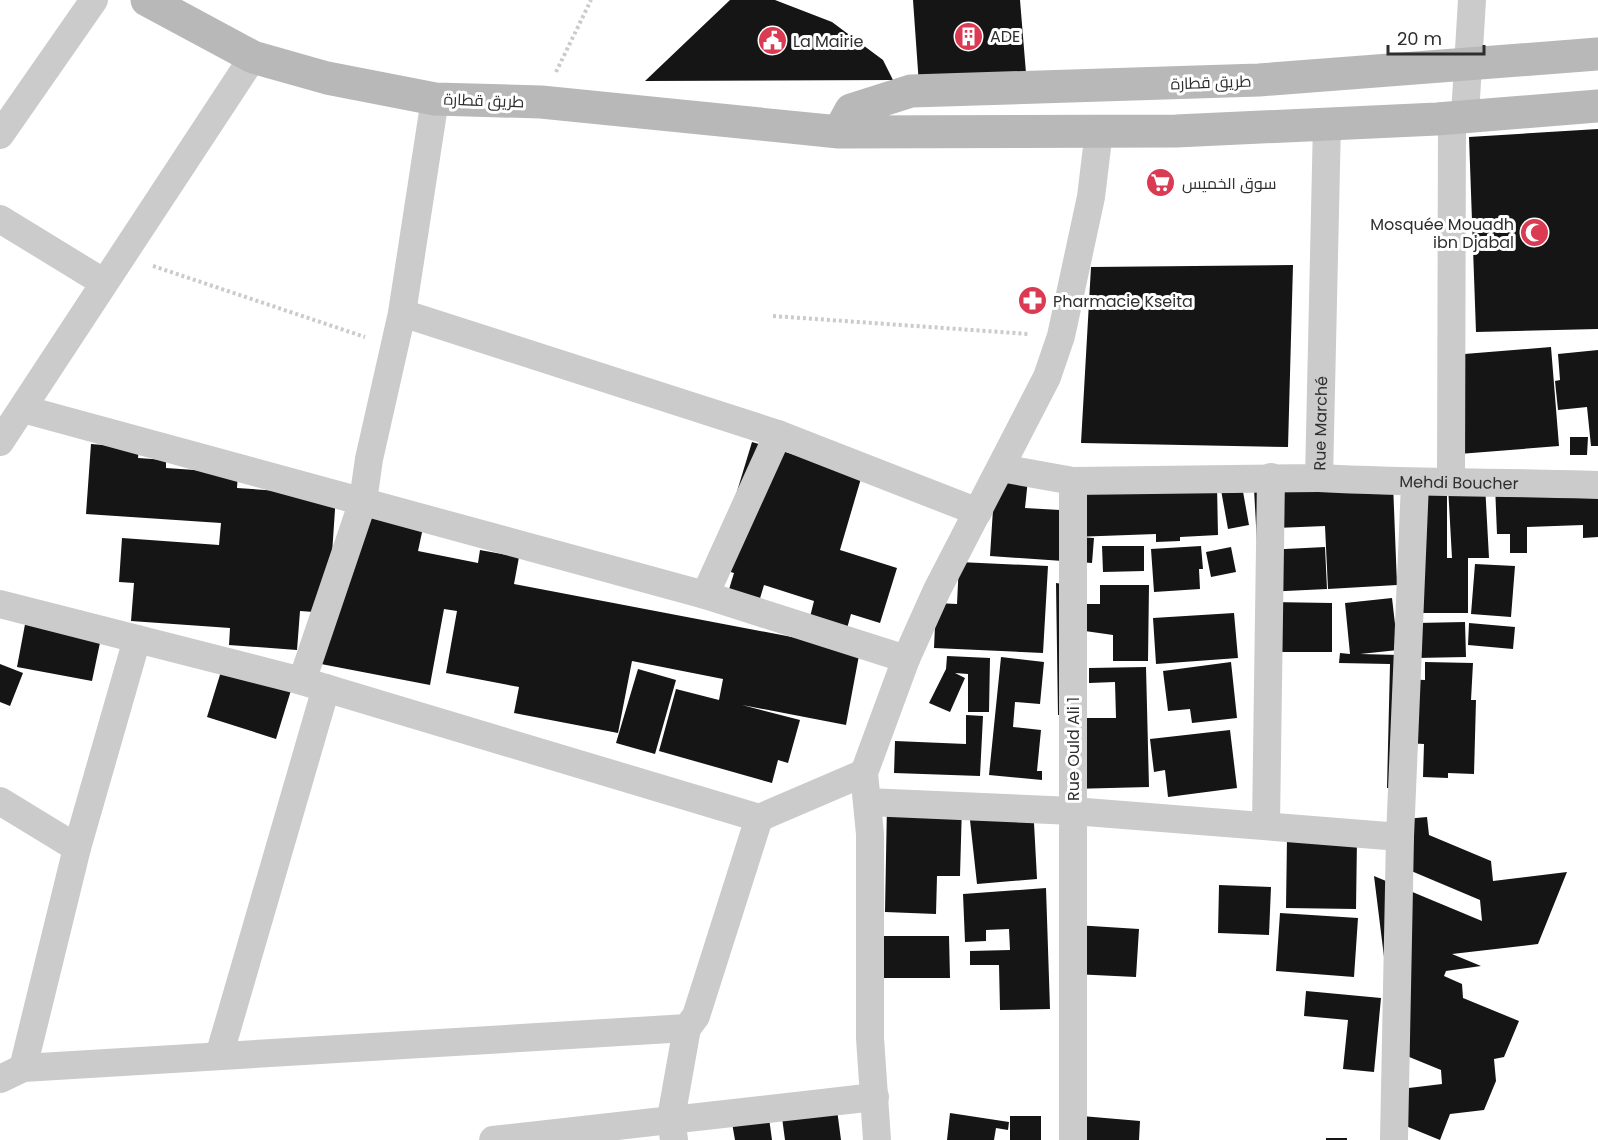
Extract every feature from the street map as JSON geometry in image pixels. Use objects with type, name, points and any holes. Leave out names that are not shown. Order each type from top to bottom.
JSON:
[{"type":"main road","name":"طريق قطارة","points":[[153,1],[253,57],[327,78],[435,99],[541,102],[839,132],[1176,131],[1598,106]]},
{"type":"main road","name":"طريق قطارة","points":[[839,132],[851,110],[911,91],[1259,80],[1598,54]]},
{"type":"street","points":[[0,135],[94,0]]},
{"type":"street","points":[[1451,481],[1458,116],[1469,63],[1472,0]]},
{"type":"street","points":[[0,441],[23,409],[120,255],[253,57]]},
{"type":"street","points":[[219,1056],[363,501],[369,459],[402,313],[435,99]]},
{"type":"street","name":"Rue Marché","points":[[1001,468],[1073,481],[1319,478],[1328,123]]},
{"type":"street","points":[[877,1140],[870,1038],[870,834],[864,773],[906,659],[1047,377],[1061,336],[1091,197],[1099,131]]},
{"type":"street","points":[[0,219],[103,282]]},
{"type":"street","points":[[402,313],[778,434],[978,512]]},
{"type":"street","points":[[23,409],[705,595],[906,659]]},
{"type":"street","points":[[705,595],[778,434]]},
{"type":"street","points":[[1266,825],[1271,477]]},
{"type":"street","name":"Mehdi Boucher","points":[[1319,478],[1415,483],[1451,481],[1598,485]]},
{"type":"street","name":"Rue Ould Ali 1","points":[[867,802],[1074,811],[1073,481]]},
{"type":"street","points":[[1394,1140],[1401,837],[1415,483]]},
{"type":"street","points":[[0,604],[314,685],[759,818],[864,773]]},
{"type":"street","points":[[137,639],[11,1073],[219,1056],[687,1028]]},
{"type":"street","points":[[0,801],[77,848]]},
{"type":"street","points":[[1073,1140],[1074,811],[1401,837]]},
{"type":"street","points":[[673,1129],[687,1028],[696,1016],[759,818]]},
{"type":"street","points":[[493,1140],[673,1129],[875,1097]]},
{"type":"path","points":[[541,102],[591,0]]},
{"type":"path","points":[[120,255],[394,346]]},
{"type":"path","points":[[773,316],[1061,336]]},
{"type":"building","name":"La Mairie","points":[[730,0],[775,0],[832,22],[883,60],[893,80],[645,81]]},
{"type":"building","name":"ADE","points":[[913,0],[1020,0],[1026,73],[919,85]]},
{"type":"building","name":"Mosquée Mouadh ibn Djabal","points":[[1598,129],[1598,329],[1476,332],[1469,137]]},
{"type":"building","points":[[1293,265],[1288,447],[1081,443],[1091,267]]},
{"type":"building","points":[[1551,347],[1559,446],[1459,454],[1452,355]]},
{"type":"building","points":[[1598,350],[1598,446],[1591,446],[1587,407],[1558,410],[1555,381],[1560,380],[1558,354]]},
{"type":"building","points":[[1570,437],[1588,437],[1587,455],[1570,455]]},
{"type":"building","points":[[752,442],[862,475],[840,550],[897,568],[880,623],[851,614],[846,632],[809,621],[814,601],[764,585],[758,605],[727,596],[734,573],[714,567]]},
{"type":"building","points":[[91,444],[139,448],[138,458],[166,460],[166,468],[238,473],[237,488],[336,495],[328,613],[300,611],[297,650],[229,645],[230,628],[131,621],[134,583],[119,582],[122,538],[219,545],[221,523],[86,514]]},
{"type":"building","points":[[995,478],[1028,479],[1025,508],[1060,510],[1059,536],[1094,538],[1092,563],[990,556]]},
{"type":"building","points":[[1393,483],[1397,585],[1328,589],[1325,526],[1276,528],[1257,543],[1254,489]]},
{"type":"building","points":[[1598,483],[1598,537],[1583,538],[1583,525],[1527,527],[1527,553],[1510,553],[1510,534],[1497,534],[1495,485]]},
{"type":"building","points":[[1485,484],[1489,558],[1468,558],[1468,613],[1416,613],[1405,485],[1447,485],[1447,558],[1452,558],[1448,486]]},
{"type":"building","points":[[1217,485],[1218,535],[1180,537],[1180,541],[1156,542],[1156,534],[1073,537],[1072,491]]},
{"type":"building","points":[[1242,486],[1249,525],[1228,529],[1221,490]]},
{"type":"building","points":[[353,510],[424,523],[418,551],[478,563],[480,550],[519,557],[514,584],[860,650],[846,725],[742,705],[800,720],[788,763],[778,760],[772,783],[659,751],[676,689],[719,700],[723,679],[632,661],[618,733],[514,713],[519,687],[446,673],[457,611],[444,609],[430,685],[321,664]]},
{"type":"building","points":[[1102,546],[1144,546],[1144,571],[1103,572]]},
{"type":"building","points":[[1201,546],[1203,569],[1199,569],[1200,589],[1154,592],[1151,549]]},
{"type":"building","points":[[1231,547],[1236,572],[1211,577],[1206,552]]},
{"type":"building","points":[[1325,547],[1327,589],[1265,592],[1264,550]]},
{"type":"building","points":[[959,562],[1048,566],[1043,653],[934,648],[936,603],[957,604]]},
{"type":"building","points":[[1475,564],[1515,566],[1511,617],[1471,614]]},
{"type":"building","points":[[1056,583],[1075,586],[1075,604],[1100,604],[1100,585],[1149,585],[1148,661],[1113,661],[1113,635],[1078,630],[1079,714],[1058,715]]},
{"type":"building","points":[[1392,598],[1398,650],[1360,654],[1399,655],[1399,679],[1425,680],[1425,662],[1473,663],[1471,700],[1476,700],[1474,774],[1448,773],[1448,778],[1423,777],[1424,744],[1405,743],[1404,788],[1387,788],[1390,664],[1339,663],[1340,653],[1350,654],[1345,603]]},
{"type":"building","points":[[1267,602],[1332,603],[1332,652],[1267,652]]},
{"type":"building","points":[[1234,613],[1238,658],[1156,664],[1153,618]]},
{"type":"building","points":[[26,619],[102,633],[92,681],[17,667]]},
{"type":"building","points":[[1465,622],[1466,657],[1416,658],[1416,623]]},
{"type":"building","points":[[1469,623],[1515,627],[1513,649],[1468,645]]},
{"type":"building","points":[[947,656],[990,658],[989,712],[968,712],[968,674],[955,673],[965,678],[950,712],[929,703],[946,669]]},
{"type":"building","points":[[1001,657],[1044,662],[1040,704],[1015,702],[1013,727],[1041,730],[1037,771],[1042,771],[1042,780],[989,775]]},
{"type":"building","points":[[1231,662],[1237,718],[1192,723],[1190,709],[1168,711],[1163,671]]},
{"type":"building","points":[[0,664],[23,673],[10,706],[0,702]]},
{"type":"building","points":[[223,665],[292,687],[276,739],[207,717]]},
{"type":"building","points":[[1146,667],[1149,787],[1071,789],[1069,718],[1116,718],[1115,682],[1089,683],[1089,668]]},
{"type":"building","points":[[638,669],[676,680],[655,754],[616,743]]},
{"type":"building","points":[[966,715],[983,716],[980,776],[894,773],[895,741],[966,744]]},
{"type":"building","points":[[1230,730],[1237,788],[1168,797],[1165,770],[1154,772],[1150,739]]},
{"type":"building","points":[[887,804],[962,805],[960,876],[937,876],[936,914],[885,912]]},
{"type":"building","points":[[969,811],[1034,823],[1037,879],[977,884]]},
{"type":"building","points":[[1427,817],[1429,835],[1491,861],[1493,881],[1567,872],[1538,944],[1452,954],[1481,966],[1446,971],[1444,976],[1462,984],[1463,998],[1519,1021],[1504,1057],[1494,1059],[1496,1081],[1484,1110],[1450,1114],[1440,1140],[1396,1122],[1392,1090],[1442,1084],[1441,1070],[1397,1052],[1396,1054],[1374,876],[1482,921],[1480,900],[1397,865],[1405,819]]},
{"type":"building","points":[[1287,837],[1357,838],[1356,909],[1286,908]]},
{"type":"building","points":[[1219,885],[1271,887],[1269,935],[1218,933]]},
{"type":"building","points":[[1046,888],[1050,1009],[1000,1010],[999,965],[970,965],[970,951],[1010,950],[1009,929],[986,930],[986,941],[965,942],[963,894]]},
{"type":"building","points":[[1280,913],[1358,918],[1354,977],[1276,971]]},
{"type":"building","points":[[1075,925],[1139,929],[1136,977],[1073,974]]},
{"type":"building","points":[[877,936],[949,936],[950,978],[877,978]]},
{"type":"building","points":[[1306,991],[1381,998],[1374,1072],[1343,1069],[1348,1020],[1304,1016]]},
{"type":"building","points":[[836,1102],[841,1140],[785,1140],[781,1110]]},
{"type":"building","points":[[950,1113],[1009,1122],[1008,1130],[996,1128],[994,1140],[947,1140]]},
{"type":"building","points":[[1070,1115],[1140,1121],[1139,1140],[1069,1140]]},
{"type":"building","points":[[1010,1116],[1041,1116],[1041,1140],[1010,1140]]},
{"type":"building","points":[[769,1118],[772,1140],[735,1140],[732,1123]]},
{"type":"building","points":[[1326,1138],[1347,1138],[1347,1140],[1326,1140]]},
{"type":"place","name":"ADE","points":[[969,36]]},
{"type":"place","name":"La Mairie","points":[[772,41]]},
{"type":"place","name":"سوق الخميس","points":[[1161,183]]},
{"type":"place","name":"Mosquée Mouadh ibn Djabal","points":[[1535,233]]},
{"type":"place","name":"Pharmacie Kseita","points":[[1032,301]]}]
